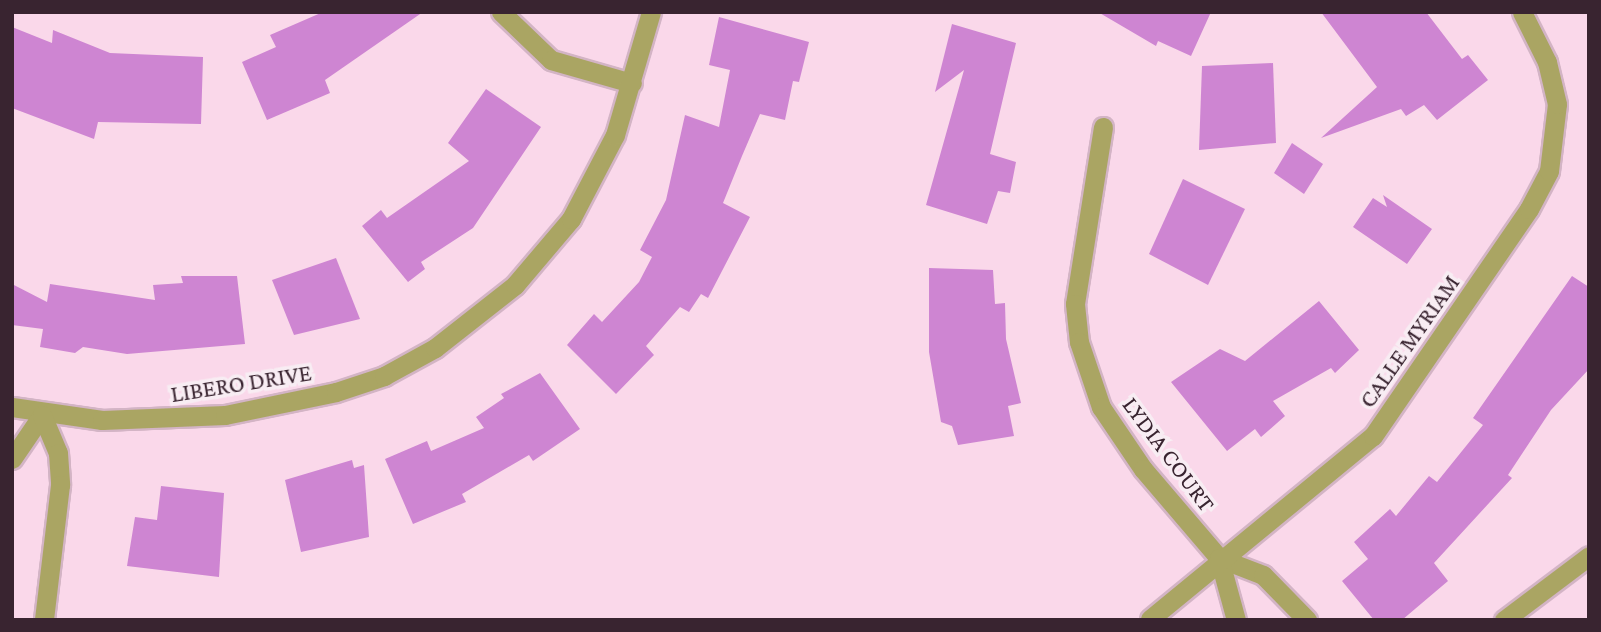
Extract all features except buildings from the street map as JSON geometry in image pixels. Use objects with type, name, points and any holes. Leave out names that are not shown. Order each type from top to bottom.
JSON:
[{"type":"street","points":[[500,12],[551,60],[632,83]]},
{"type":"street","name":"LIBERO DRIVE","points":[[12,407],[42,415],[162,420],[290,404],[384,376],[435,348],[515,285],[571,219],[598,175],[632,83],[651,12]]},
{"type":"street","name":"CALLE MYRIAM","points":[[1150,619],[1219,558],[1373,436],[1530,209],[1549,171],[1557,104],[1547,62],[1522,12]]},
{"type":"street","name":"LYDIA COURT","points":[[1103,127],[1094,197],[1077,264],[1074,304],[1088,375],[1119,437],[1219,558],[1236,620]]},
{"type":"street","points":[[12,458],[42,415]]},
{"type":"street","points":[[42,415],[58,453],[60,485],[44,620]]},
{"type":"street","points":[[1504,620],[1589,556]]},
{"type":"street","name":"LYDIA COURT","points":[[1219,558],[1263,576],[1307,620]]}]
